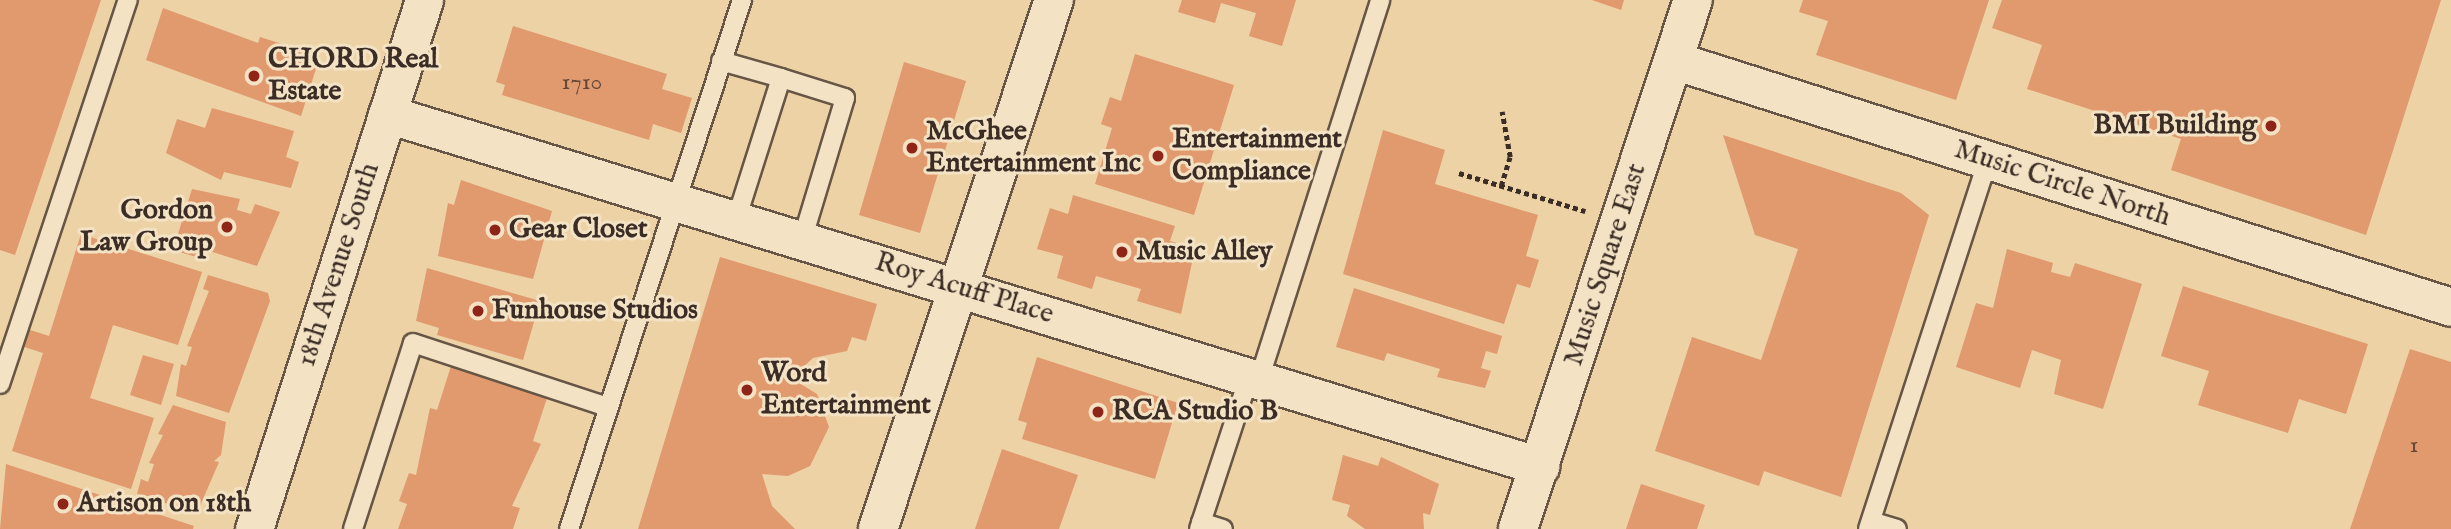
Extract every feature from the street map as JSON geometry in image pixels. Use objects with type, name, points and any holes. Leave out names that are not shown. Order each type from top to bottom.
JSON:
[{"type":"main road","points":[[878,529],[956,287],[1055,0]]},
{"type":"main road","name":"Music Square East","points":[[1518,529],[1693,0]]},
{"type":"street","name":"18th Avenue South","points":[[254,529],[424,0]]},
{"type":"street","name":"Music Circle North","points":[[1673,60],[2451,307]]},
{"type":"street","name":"Roy Acuff Place","points":[[387,114],[1540,466]]},
{"type":"lane","points":[[0,384],[128,0]]},
{"type":"lane","points":[[569,529],[673,201],[741,0]]},
{"type":"lane","points":[[1223,529],[1200,526],[1254,378],[1380,0]]},
{"type":"lane","points":[[721,61],[845,98],[802,240]]},
{"type":"lane","points":[[736,220],[781,78]]},
{"type":"lane","points":[[1897,529],[1869,525],[1988,160]]},
{"type":"lane","points":[[353,529],[413,343],[608,407]]},
{"type":"path","points":[[1501,186],[1510,157],[1502,112]]},
{"type":"path","points":[[1459,173],[1589,213]]},
{"type":"building","points":[[0,0],[101,0],[15,255],[0,250]]},
{"type":"building","points":[[1182,0],[1296,0],[1282,46],[1249,36],[1256,13],[1221,3],[1215,23],[1178,12]]},
{"type":"building","points":[[1592,0],[1624,0],[1621,10]]},
{"type":"building","points":[[1803,0],[1989,0],[1956,100],[1816,55],[1828,21],[1799,12]]},
{"type":"building","name":"BMI Building","points":[[2002,0],[2441,0],[2366,235],[2171,170],[2181,139],[2027,89],[2042,45],[1992,28]]},
{"type":"building","name":"CHORD Real Estate","points":[[163,8],[258,43],[260,37],[320,56],[301,116],[146,60]]},
{"type":"building","points":[[513,26],[667,74],[662,89],[692,98],[681,133],[653,124],[649,140],[502,95],[505,85],[496,82]]},
{"type":"building","name":"Entertainment Compliance","points":[[1135,54],[1234,85],[1194,215],[1095,184],[1112,128],[1101,124],[1110,97],[1121,101]]},
{"type":"building","name":"McGhee Entertainment Inc","points":[[904,62],[966,81],[920,233],[859,215]]},
{"type":"building","points":[[212,108],[294,131],[286,157],[299,162],[291,188],[224,172],[221,180],[166,153],[177,119],[205,128]]},
{"type":"building","points":[[1383,130],[1445,150],[1435,184],[1538,215],[1526,256],[1539,260],[1530,288],[1517,284],[1504,324],[1343,274]]},
{"type":"building","points":[[1723,135],[1901,193],[1929,215],[1841,497],[1764,471],[1759,486],[1655,451],[1692,337],[1761,360],[1798,249],[1755,235]]},
{"type":"building","name":"Gear Closet","points":[[461,180],[552,211],[533,279],[438,256],[448,203],[454,205]]},
{"type":"building","name":"Gordon Law Group","points":[[192,189],[240,199],[237,210],[251,214],[255,204],[280,212],[257,266],[206,250],[203,259],[173,250]]},
{"type":"building","name":"Music Alley","points":[[1073,195],[1175,226],[1170,241],[1195,249],[1181,314],[1137,301],[1141,289],[1096,276],[1092,289],[1057,278],[1063,256],[1037,249],[1050,208],[1068,214]]},
{"type":"building","points":[[81,234],[202,272],[178,345],[113,325],[90,398],[154,418],[131,489],[12,451],[43,353],[18,345],[24,328],[49,336]]},
{"type":"building","points":[[2007,249],[2053,263],[2051,272],[2070,277],[2075,263],[2142,284],[2103,409],[2054,394],[2061,360],[2032,350],[2020,388],[1956,367],[1976,303],[1993,308]]},
{"type":"building","name":"Word Entertainment","points":[[720,257],[877,304],[866,341],[852,337],[847,351],[813,358],[791,378],[817,394],[829,427],[810,466],[788,476],[762,474],[772,506],[795,529],[638,529]]},
{"type":"building","name":"Funhouse Studios","points":[[427,268],[540,301],[523,360],[437,335],[439,328],[416,321]]},
{"type":"building","points":[[208,275],[268,293],[270,301],[229,413],[176,396],[181,364],[186,366],[192,347],[187,346],[209,291],[203,289]]},
{"type":"building","points":[[2183,286],[2368,344],[2346,414],[2299,399],[2288,433],[2198,405],[2209,371],[2161,356]]},
{"type":"building","points":[[1354,288],[1502,336],[1497,354],[1486,351],[1481,368],[1491,371],[1485,388],[1437,377],[1440,369],[1387,353],[1384,361],[1336,347]]},
{"type":"building","points":[[2410,349],[2451,362],[2451,529],[2350,529]]},
{"type":"building","points":[[143,355],[174,364],[161,405],[130,395]]},
{"type":"building","name":"RCA Studio B","points":[[1037,357],[1178,403],[1155,479],[1022,439],[1027,423],[1018,420]]},
{"type":"building","points":[[451,366],[547,398],[533,441],[541,444],[512,506],[520,508],[513,529],[398,529],[407,504],[399,501],[409,473],[416,475],[430,408],[437,410]]},
{"type":"building","points":[[173,405],[226,422],[221,455],[214,461],[219,462],[197,513],[137,494],[141,479],[148,482],[154,464],[149,463],[163,435],[158,434]]},
{"type":"building","points":[[1002,449],[1078,475],[1059,529],[975,529]]},
{"type":"building","points":[[1343,455],[1378,466],[1381,457],[1439,484],[1430,515],[1423,513],[1424,529],[1365,529],[1347,516],[1350,505],[1332,500]]},
{"type":"building","name":"Artison on 18th","points":[[6,464],[194,526],[193,529],[0,529]]},
{"type":"building","points":[[1641,484],[1705,505],[1697,529],[1626,529]]},
{"type":"place","name":"CHORD Real Estate","points":[[254,76]]},
{"type":"place","name":"BMI Building","points":[[2271,126]]},
{"type":"place","name":"McGhee Entertainment Inc","points":[[912,148]]},
{"type":"place","name":"Entertainment Compliance","points":[[1158,156]]},
{"type":"place","name":"Gordon Law Group","points":[[227,227]]},
{"type":"place","name":"Gear Closet","points":[[495,230]]},
{"type":"place","name":"Music Alley","points":[[1122,252]]},
{"type":"place","name":"Funhouse Studios","points":[[478,311]]},
{"type":"place","name":"Word Entertainment","points":[[747,390]]},
{"type":"place","name":"RCA Studio B","points":[[1098,412]]},
{"type":"place","name":"Artison on 18th","points":[[63,504]]}]
